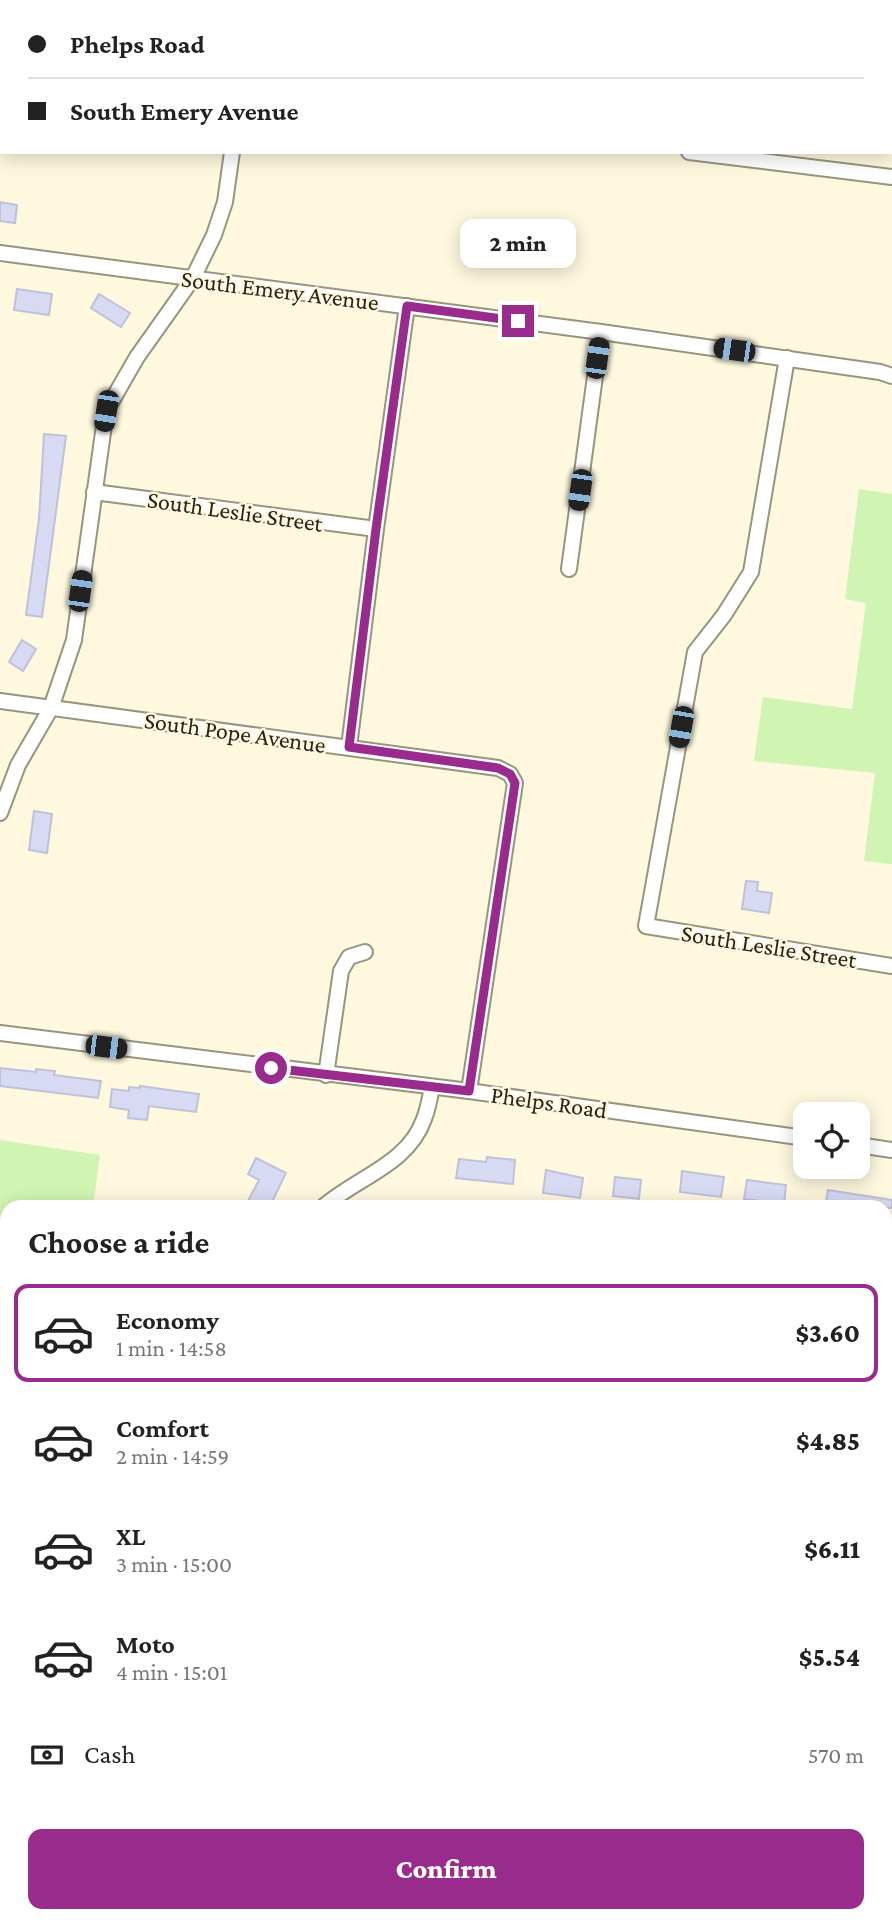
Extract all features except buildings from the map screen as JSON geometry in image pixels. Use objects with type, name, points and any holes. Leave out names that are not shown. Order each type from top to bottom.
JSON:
[{"type":"street","points":[[0,813],[18,765],[51,708],[74,640],[106,411],[137,357],[193,278],[214,235],[225,202],[232,154]]},
{"type":"street","points":[[716,154],[892,177]]},
{"type":"street","name":"South Emery Avenue","points":[[0,253],[601,332],[892,376]]},
{"type":"street","points":[[349,747],[407,306]]},
{"type":"street","points":[[569,569],[601,332]]},
{"type":"street","name":"South Leslie Street","points":[[787,358],[751,572],[724,615],[695,652],[646,926],[892,966]]},
{"type":"street","name":"South Leslie Street","points":[[94,492],[376,529]]},
{"type":"street","name":"South Pope Avenue","points":[[0,701],[498,768],[510,774],[515,783],[469,1091]]},
{"type":"street","points":[[326,1075],[341,971],[349,957],[365,951]]},
{"type":"street","name":"Phelps Road","points":[[0,1033],[469,1091],[793,1136]]},
{"type":"street","points":[[335,1200],[388,1164],[409,1146],[424,1121],[432,1087]]},
{"type":"street","points":[[870,1147],[892,1150]]},
{"type":"green space","points":[[859,489],[892,494],[892,864],[864,861],[875,773],[754,761],[763,697],[852,709],[866,603],[845,599]]},
{"type":"green space","points":[[0,1140],[100,1155],[94,1200],[0,1200]]},
{"type":"route","points":[[271,1068],[469,1091],[515,783],[510,774],[498,768],[349,747],[407,306],[518,321]]}]
